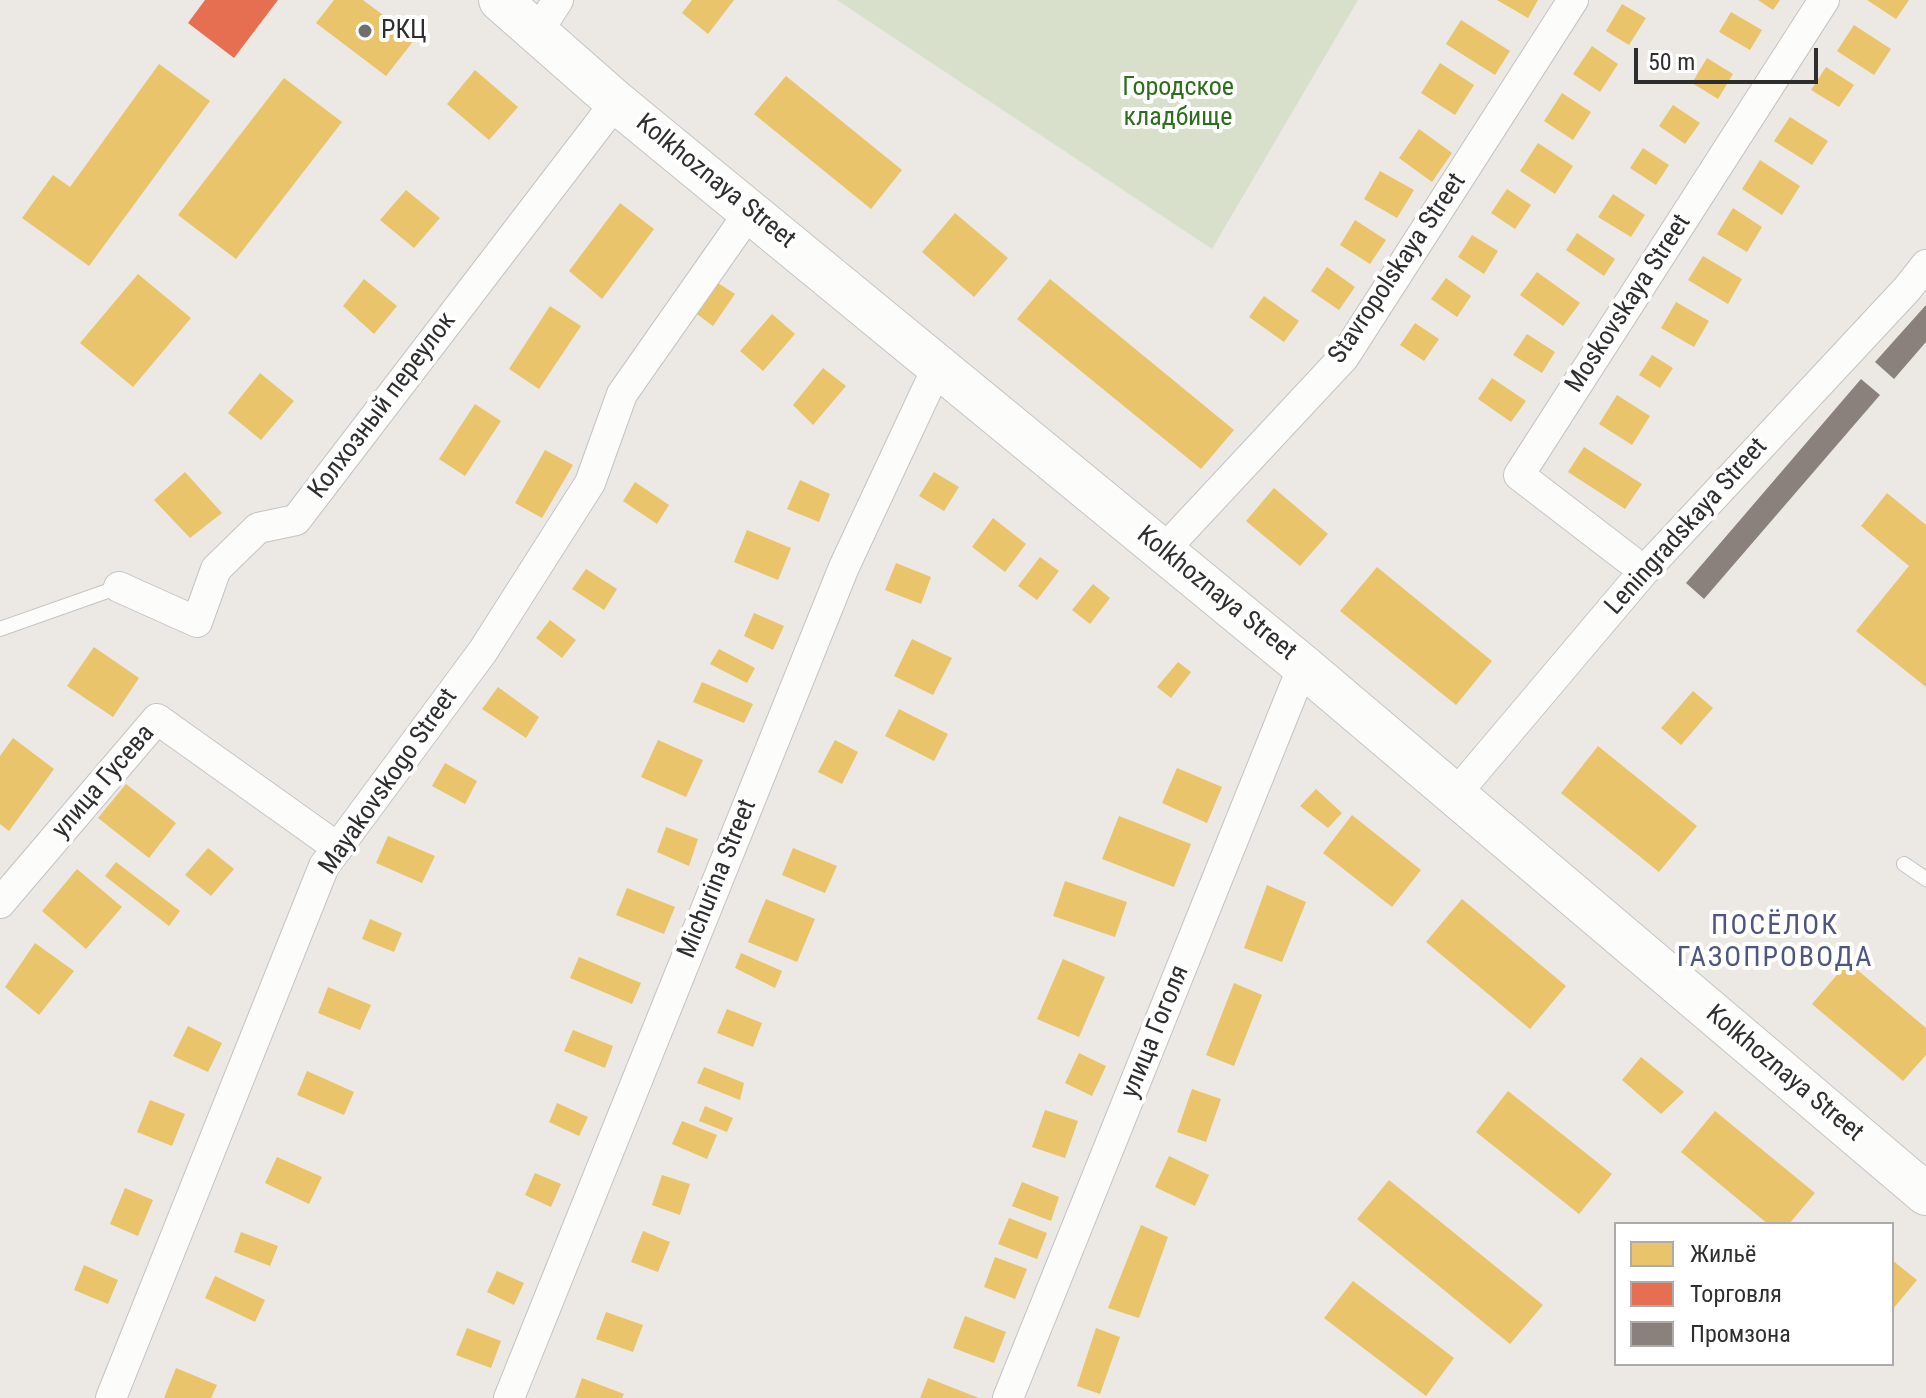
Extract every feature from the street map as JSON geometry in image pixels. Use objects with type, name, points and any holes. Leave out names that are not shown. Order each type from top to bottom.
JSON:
[{"type":"main road","name":"Kolkhoznaya Street","points":[[500,0],[548,16],[616,102],[1303,666],[1926,1194]]},
{"type":"street","name":"Stavropolskaya Street","points":[[1163,551],[1344,357],[1573,0]]},
{"type":"street","name":"Moskovskaya Street","points":[[1644,571],[1519,475],[1824,0]]},
{"type":"street","name":"Колхозный переулок","points":[[119,587],[197,622],[216,569],[258,528],[296,520],[616,102]]},
{"type":"street","name":"Mayakovskogo Street","points":[[111,1398],[324,866],[483,651],[590,483],[622,394],[751,210]]},
{"type":"street","name":"Leningradskaya Street","points":[[1454,796],[1644,571],[1926,265]]},
{"type":"street","name":"Michurina Street","points":[[509,1398],[844,567],[938,366]]},
{"type":"street","name":"улица Гоголя","points":[[1008,1398],[1303,666]]},
{"type":"street","name":"улица Гусева","points":[[0,903],[157,719],[338,848]]},
{"type":"lane","points":[[0,629],[119,587]]},
{"type":"lane","points":[[1904,864],[1926,879]]},
{"type":"green space","name":"Городское кладбище","points":[[837,0],[1358,0],[1212,249]]},
{"type":"building: Жильё","name":"РКЦ","points":[[334,0],[363,0],[415,39],[386,76],[316,23]]},
{"type":"building: Жильё","points":[[692,0],[734,0],[708,34],[682,13]]},
{"type":"building: Жильё","points":[[1497,0],[1538,0],[1528,18]]},
{"type":"building: Жильё","points":[[1758,0],[1780,0],[1773,10]]},
{"type":"building: Жильё","points":[[1867,0],[1909,0],[1896,19]]},
{"type":"building: Жильё","points":[[1622,4],[1646,18],[1629,45],[1606,31]]},
{"type":"building: Жильё","points":[[1731,12],[1762,30],[1750,50],[1719,32]]},
{"type":"building: Жильё","points":[[1461,20],[1510,51],[1495,75],[1446,44]]},
{"type":"building: Жильё","points":[[1854,25],[1891,49],[1874,75],[1837,51]]},
{"type":"building: Жильё","points":[[1592,46],[1618,64],[1600,92],[1573,74]]},
{"type":"building: Жильё","points":[[1707,58],[1733,74],[1718,99],[1692,83]]},
{"type":"building: Жильё","points":[[1440,63],[1474,85],[1455,115],[1421,93]]},
{"type":"building: Жильё","points":[[159,64],[210,101],[89,266],[22,218],[53,175],[70,187]]},
{"type":"building: Жильё","points":[[1826,67],[1854,85],[1839,107],[1811,90]]},
{"type":"building: Жильё","points":[[475,70],[518,107],[489,140],[447,104]]},
{"type":"building: Жильё","points":[[786,76],[902,170],[871,209],[754,114]]},
{"type":"building: Жильё","points":[[284,78],[342,122],[236,259],[178,215]]},
{"type":"building: Жильё","points":[[1562,93],[1591,112],[1573,140],[1544,121]]},
{"type":"building: Жильё","points":[[1673,105],[1700,123],[1685,144],[1659,126]]},
{"type":"building: Жильё","points":[[1790,117],[1828,141],[1812,165],[1774,141]]},
{"type":"building: Жильё","points":[[1419,129],[1452,153],[1432,182],[1399,158]]},
{"type":"building: Жильё","points":[[1538,143],[1573,166],[1555,194],[1520,171]]},
{"type":"building: Жильё","points":[[1643,148],[1669,165],[1656,185],[1630,168]]},
{"type":"building: Жильё","points":[[1760,160],[1800,186],[1782,215],[1742,189]]},
{"type":"building: Жильё","points":[[1380,171],[1414,190],[1397,218],[1364,199]]},
{"type":"building: Жильё","points":[[1507,189],[1531,205],[1515,229],[1491,213]]},
{"type":"building: Жильё","points":[[406,190],[440,218],[414,248],[380,220]]},
{"type":"building: Жильё","points":[[1613,194],[1645,215],[1631,237],[1598,217]]},
{"type":"building: Жильё","points":[[620,203],[654,229],[602,299],[569,271]]},
{"type":"building: Жильё","points":[[1733,208],[1762,227],[1747,252],[1717,234]]},
{"type":"building: Жильё","points":[[955,213],[1008,258],[974,297],[922,252]]},
{"type":"building: Жильё","points":[[1355,220],[1386,240],[1370,264],[1340,245]]},
{"type":"building: Жильё","points":[[1577,233],[1615,259],[1604,276],[1566,250]]},
{"type":"building: Жильё","points":[[1472,235],[1498,251],[1484,274],[1458,257]]},
{"type":"building: Жильё","points":[[1703,256],[1742,279],[1728,304],[1688,280]]},
{"type":"building: Жильё","points":[[1327,267],[1355,287],[1339,310],[1311,291]]},
{"type":"building: Жильё","points":[[1537,272],[1580,303],[1563,326],[1520,295]]},
{"type":"building: Жильё","points":[[138,274],[191,318],[133,387],[80,343]]},
{"type":"building: Жильё","points":[[1446,278],[1471,296],[1457,317],[1431,299]]},
{"type":"building: Жильё","points":[[364,279],[397,306],[374,334],[343,306]]},
{"type":"building: Жильё","points":[[1050,279],[1234,430],[1201,469],[1017,319]]},
{"type":"building: Жильё","points":[[715,281],[735,294],[713,326],[694,312]]},
{"type":"building: Жильё","points":[[1264,296],[1299,321],[1284,342],[1249,317]]},
{"type":"building: Жильё","points":[[1676,302],[1709,321],[1694,347],[1661,328]]},
{"type":"building: Жильё","points":[[550,306],[581,326],[539,389],[509,369]]},
{"type":"building: Жильё","points":[[772,314],[795,334],[763,371],[740,351]]},
{"type":"building: Жильё","points":[[1415,323],[1439,339],[1424,361],[1400,345]]},
{"type":"building: Жильё","points":[[1527,334],[1555,352],[1542,373],[1513,355]]},
{"type":"building: Жильё","points":[[1652,355],[1673,368],[1660,388],[1639,375]]},
{"type":"building: Жильё","points":[[823,368],[846,386],[813,425],[793,405]]},
{"type":"building: Жильё","points":[[260,373],[294,401],[261,440],[228,413]]},
{"type":"building: Жильё","points":[[1492,378],[1526,401],[1511,422],[1478,399]]},
{"type":"building: Жильё","points":[[1617,395],[1650,416],[1632,445],[1599,424]]},
{"type":"building: Жильё","points":[[475,404],[501,421],[465,476],[439,459]]},
{"type":"building: Жильё","points":[[1584,447],[1642,484],[1625,509],[1568,472]]},
{"type":"building: Жильё","points":[[545,450],[573,465],[542,518],[515,503]]},
{"type":"building: Жильё","points":[[185,472],[222,513],[190,538],[154,500]]},
{"type":"building: Жильё","points":[[934,472],[959,487],[944,511],[919,496]]},
{"type":"building: Жильё","points":[[800,480],[830,494],[819,522],[787,509]]},
{"type":"building: Жильё","points":[[635,482],[669,505],[657,524],[623,501]]},
{"type":"building: Жильё","points":[[1274,488],[1328,534],[1300,566],[1246,521]]},
{"type":"building: Жильё","points":[[1887,493],[1926,525],[1926,687],[1856,631],[1909,566],[1861,526]]},
{"type":"building: Жильё","points":[[993,518],[1026,544],[1005,572],[972,547]]},
{"type":"building: Жильё","points":[[747,530],[791,548],[778,580],[734,562]]},
{"type":"building: Жильё","points":[[1040,557],[1059,571],[1037,600],[1018,586]]},
{"type":"building: Жильё","points":[[896,563],[931,577],[921,604],[885,590]]},
{"type":"building: Жильё","points":[[1377,567],[1492,661],[1456,705],[1340,611]]},
{"type":"building: Жильё","points":[[586,569],[617,589],[604,610],[572,589]]},
{"type":"building: Жильё","points":[[1093,584],[1110,598],[1090,624],[1072,610]]},
{"type":"building: Жильё","points":[[754,613],[784,626],[773,650],[744,636]]},
{"type":"building: Жильё","points":[[550,620],[576,640],[562,658],[536,638]]},
{"type":"building: Жильё","points":[[912,639],[952,658],[933,695],[894,676]]},
{"type":"building: Жильё","points":[[94,647],[139,678],[113,717],[67,686]]},
{"type":"building: Жильё","points":[[719,649],[755,668],[747,683],[710,664]]},
{"type":"building: Жильё","points":[[1178,662],[1191,672],[1171,698],[1157,687]]},
{"type":"building: Жильё","points":[[702,682],[753,704],[744,723],[693,702]]},
{"type":"building: Жильё","points":[[498,687],[539,717],[526,738],[482,709]]},
{"type":"building: Жильё","points":[[1693,691],[1713,708],[1681,745],[1661,728]]},
{"type":"building: Жильё","points":[[899,709],[948,734],[934,761],[885,736]]},
{"type":"building: Жильё","points":[[13,738],[54,769],[9,831],[0,824],[0,756]]},
{"type":"building: Жильё","points":[[658,740],[703,760],[686,797],[641,777]]},
{"type":"building: Жильё","points":[[835,740],[858,752],[842,784],[818,772]]},
{"type":"building: Жильё","points":[[1598,746],[1697,826],[1659,872],[1561,793]]},
{"type":"building: Жильё","points":[[445,763],[477,781],[465,804],[432,786]]},
{"type":"building: Жильё","points":[[1177,768],[1222,787],[1207,823],[1162,803]]},
{"type":"building: Жильё","points":[[126,784],[176,823],[149,858],[98,818]]},
{"type":"building: Жильё","points":[[1316,789],[1342,813],[1328,828],[1300,806]]},
{"type":"building: Жильё","points":[[1352,815],[1421,870],[1392,907],[1323,853]]},
{"type":"building: Жильё","points":[[1119,816],[1191,844],[1174,887],[1102,859]]},
{"type":"building: Жильё","points":[[666,827],[698,839],[689,866],[657,852]]},
{"type":"building: Жильё","points":[[388,836],[435,856],[422,883],[376,863]]},
{"type":"building: Жильё","points":[[208,848],[234,869],[211,896],[185,875]]},
{"type":"building: Жильё","points":[[793,848],[837,866],[825,893],[782,875]]},
{"type":"building: Жильё","points":[[116,862],[180,911],[169,926],[105,876]]},
{"type":"building: Жильё","points":[[77,869],[122,907],[86,949],[42,911]]},
{"type":"building: Жильё","points":[[1065,881],[1127,902],[1115,937],[1053,916]]},
{"type":"building: Жильё","points":[[1267,885],[1306,902],[1282,962],[1244,948]]},
{"type":"building: Жильё","points":[[627,888],[675,907],[664,934],[616,915]]},
{"type":"building: Жильё","points":[[766,899],[815,919],[797,962],[748,942]]},
{"type":"building: Жильё","points":[[1462,899],[1566,986],[1530,1029],[1426,942]]},
{"type":"building: Жильё","points":[[370,919],[402,933],[394,952],[362,939]]},
{"type":"building: Жильё","points":[[35,943],[74,971],[39,1015],[5,987]]},
{"type":"building: Жильё","points":[[741,953],[782,971],[775,988],[735,968]]},
{"type":"building: Жильё","points":[[579,957],[641,983],[632,1004],[570,978]]},
{"type":"building: Жильё","points":[[1063,959],[1105,977],[1079,1037],[1037,1019]]},
{"type":"building: Жильё","points":[[1848,962],[1926,1028],[1926,1055],[1903,1081],[1812,1004]]},
{"type":"building: Жильё","points":[[1234,983],[1262,995],[1234,1066],[1206,1055]]},
{"type":"building: Жильё","points":[[328,987],[371,1005],[360,1030],[318,1013]]},
{"type":"building: Жильё","points":[[727,1009],[762,1023],[753,1047],[717,1033]]},
{"type":"building: Жильё","points":[[188,1026],[222,1043],[208,1072],[173,1056]]},
{"type":"building: Жильё","points":[[573,1030],[613,1046],[605,1068],[564,1051]]},
{"type":"building: Жильё","points":[[1079,1053],[1106,1066],[1092,1096],[1065,1083]]},
{"type":"building: Жильё","points":[[1641,1057],[1684,1092],[1661,1114],[1622,1080]]},
{"type":"building: Жильё","points":[[704,1067],[744,1083],[740,1100],[697,1083]]},
{"type":"building: Жильё","points":[[307,1071],[354,1092],[344,1115],[297,1095]]},
{"type":"building: Жильё","points":[[1192,1089],[1221,1099],[1206,1142],[1177,1132]]},
{"type":"building: Жильё","points":[[1508,1091],[1612,1174],[1579,1214],[1476,1132]]},
{"type":"building: Жильё","points":[[150,1100],[185,1114],[172,1146],[137,1132]]},
{"type":"building: Жильё","points":[[557,1103],[588,1117],[579,1136],[549,1122]]},
{"type":"building: Жильё","points":[[705,1106],[733,1118],[727,1132],[699,1121]]},
{"type":"building: Жильё","points":[[1045,1110],[1078,1121],[1065,1158],[1032,1147]]},
{"type":"building: Жильё","points":[[1715,1111],[1815,1193],[1791,1222],[1766,1222],[1681,1152]]},
{"type":"building: Жильё","points":[[682,1121],[717,1135],[707,1159],[672,1144]]},
{"type":"building: Жильё","points":[[1169,1156],[1209,1175],[1195,1206],[1155,1187]]},
{"type":"building: Жильё","points":[[277,1157],[322,1177],[309,1204],[265,1183]]},
{"type":"building: Жильё","points":[[535,1173],[561,1184],[551,1207],[525,1195]]},
{"type":"building: Жильё","points":[[662,1175],[690,1184],[680,1215],[652,1205]]},
{"type":"building: Жильё","points":[[1389,1180],[1543,1305],[1510,1344],[1357,1219]]},
{"type":"building: Жильё","points":[[1022,1182],[1059,1197],[1051,1221],[1012,1206]]},
{"type":"building: Жильё","points":[[125,1188],[153,1200],[138,1236],[110,1224]]},
{"type":"building: Жильё","points":[[1009,1218],[1047,1233],[1037,1259],[998,1244]]},
{"type":"building: Жильё","points":[[1141,1225],[1168,1237],[1139,1318],[1108,1308]]},
{"type":"building: Жильё","points":[[643,1231],[670,1242],[658,1272],[631,1262]]},
{"type":"building: Жильё","points":[[241,1232],[278,1246],[270,1266],[234,1252]]},
{"type":"building: Жильё","points":[[995,1257],[1027,1269],[1015,1299],[984,1287]]},
{"type":"building: Жильё","points":[[1894,1262],[1917,1280],[1894,1308]]},
{"type":"building: Жильё","points":[[84,1265],[118,1280],[108,1304],[74,1290]]},
{"type":"building: Жильё","points":[[497,1271],[524,1283],[514,1305],[487,1292]]},
{"type":"building: Жильё","points":[[215,1276],[265,1300],[255,1322],[205,1298]]},
{"type":"building: Жильё","points":[[1353,1281],[1454,1358],[1426,1396],[1324,1318]]},
{"type":"building: Жильё","points":[[606,1312],[643,1325],[633,1352],[596,1339]]},
{"type":"building: Жильё","points":[[965,1316],[1006,1332],[994,1363],[953,1348]]},
{"type":"building: Жильё","points":[[467,1328],[501,1341],[491,1368],[456,1355]]},
{"type":"building: Жильё","points":[[1096,1328],[1120,1337],[1100,1394],[1077,1386]]},
{"type":"building: Жильё","points":[[176,1368],[217,1385],[211,1398],[164,1398]]},
{"type":"building: Жильё","points":[[582,1378],[624,1394],[622,1398],[575,1398]]},
{"type":"building: Жильё","points":[[928,1378],[979,1398],[920,1398]]},
{"type":"building: Торговля","points":[[205,0],[278,0],[234,58],[188,23]]},
{"type":"building: Промзона","points":[[1926,305],[1926,342],[1894,379],[1875,362]]},
{"type":"building: Промзона","points":[[1861,379],[1880,395],[1704,599],[1686,583]]},
{"type":"place","name":"РКЦ","points":[[365,31]]},
{"type":"district","name":"ПОСЁЛОК ГАЗОПРОВОДА","points":[[1775,943]]}]
